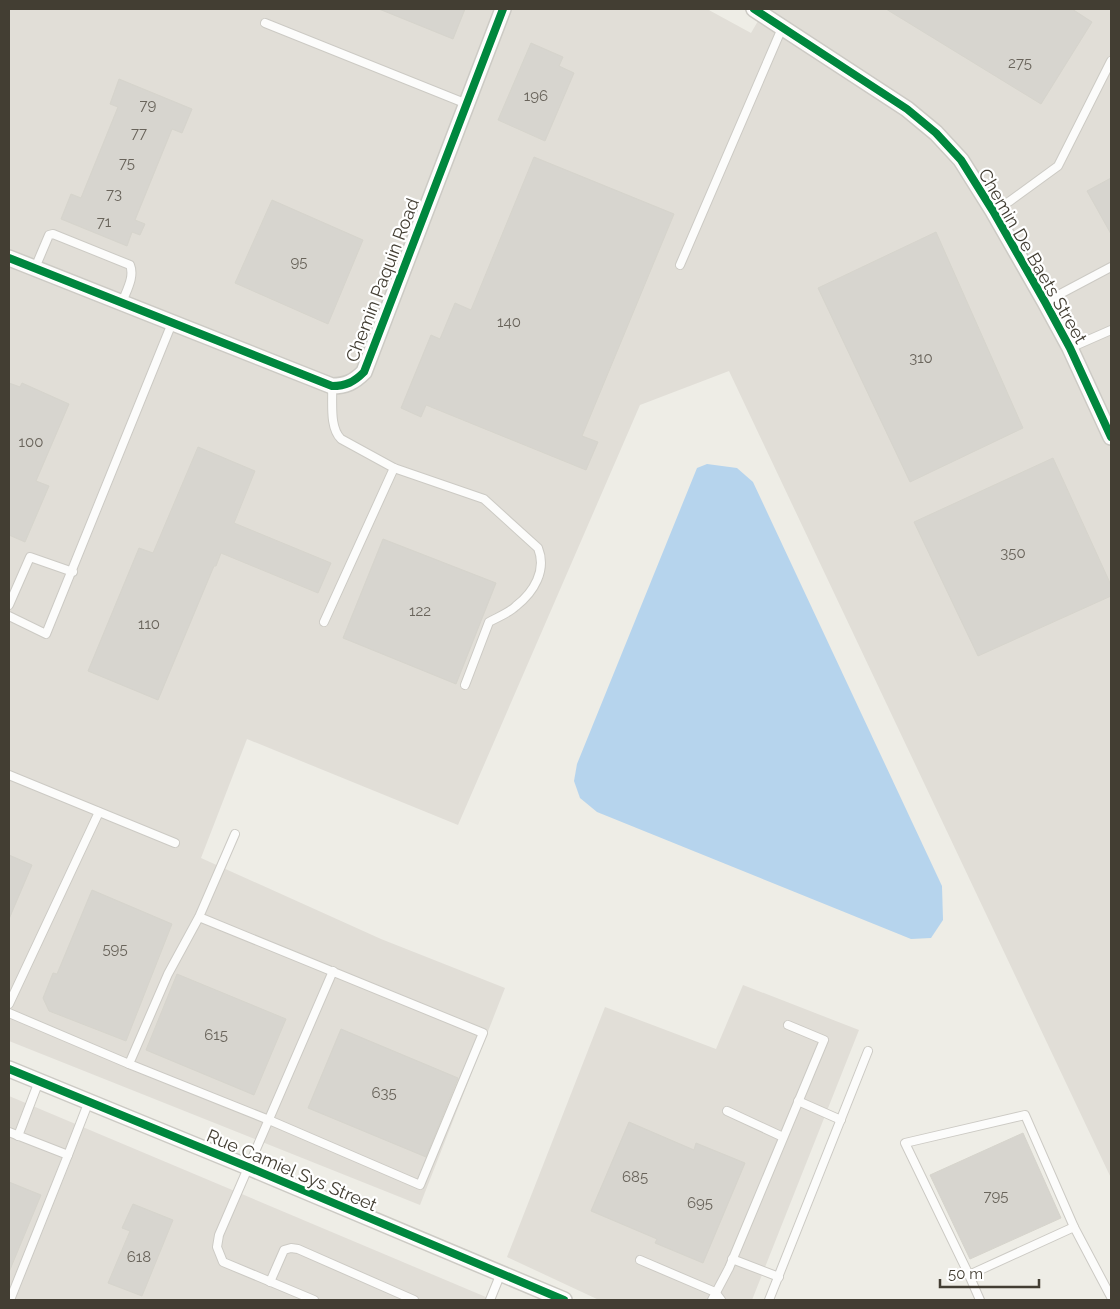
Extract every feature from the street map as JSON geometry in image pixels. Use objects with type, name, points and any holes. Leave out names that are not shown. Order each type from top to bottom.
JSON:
[{"type":"street","name":"Chemin Paquin Road","points":[[332,386],[344,386],[356,380],[364,372],[503,9]]},
{"type":"street","name":"Chemin De Baets Street","points":[[754,9],[907,109],[936,133],[961,160],[994,211],[1070,348],[1111,437]]},
{"type":"street","points":[[9,258],[332,386]]},
{"type":"street","name":"Rue Camiel Sys Street","points":[[9,1069],[564,1300]]},
{"type":"lane","points":[[265,23],[467,104]]},
{"type":"lane","points":[[680,265],[782,28]]},
{"type":"lane","points":[[994,211],[1058,166],[1111,61]]},
{"type":"lane","points":[[35,268],[49,235],[53,234],[62,237],[130,265],[132,276],[122,303]]},
{"type":"lane","points":[[1045,302],[1111,267]]},
{"type":"lane","points":[[9,616],[46,634],[73,572],[172,323]]},
{"type":"lane","points":[[1070,348],[1111,330]]},
{"type":"lane","points":[[332,386],[336,434],[341,439],[394,468],[484,499],[538,548],[542,558],[541,570],[536,584],[515,608],[489,622],[465,685]]},
{"type":"lane","points":[[324,622],[394,468]]},
{"type":"lane","points":[[9,605],[30,557],[73,572]]},
{"type":"lane","points":[[9,775],[175,843]]},
{"type":"lane","points":[[9,1004],[99,812]]},
{"type":"lane","points":[[129,1064],[168,974],[199,916],[235,834]]},
{"type":"lane","points":[[9,1013],[269,1120],[420,1185],[483,1033],[199,916]]},
{"type":"lane","points":[[314,1300],[223,1262],[217,1248],[219,1235],[333,971]]},
{"type":"lane","points":[[712,1300],[732,1259],[824,1040],[788,1025]]},
{"type":"lane","points":[[769,1300],[868,1050]]},
{"type":"lane","points":[[18,1136],[39,1081]]},
{"type":"lane","points":[[10,1300],[88,1101]]},
{"type":"lane","points":[[798,1101],[841,1120]]},
{"type":"lane","points":[[727,1111],[783,1137]]},
{"type":"lane","points":[[980,1300],[905,1143],[1026,1115],[1074,1227],[1111,1298]]},
{"type":"lane","points":[[9,1132],[68,1155]]},
{"type":"lane","points":[[969,1275],[1074,1227]]},
{"type":"lane","points":[[270,1282],[284,1250],[290,1248],[298,1249],[414,1300]]},
{"type":"lane","points":[[732,1259],[778,1277]]},
{"type":"lane","points":[[640,1260],[715,1292],[720,1300]]},
{"type":"lane","points":[[490,1300],[501,1274]]},
{"type":"shaded area","points":[[9,9],[707,9],[751,33],[765,9],[1111,9],[1111,1178],[729,371],[640,405],[458,825],[247,739],[201,858],[381,939],[505,988],[420,1205],[9,1041]]},
{"type":"shaded area","points":[[743,985],[859,1030],[752,1300],[599,1300],[507,1257],[605,1007],[716,1049]]},
{"type":"shaded area","points":[[9,1096],[493,1300],[9,1300]]},
{"type":"water","points":[[707,464],[737,468],[753,482],[942,886],[943,920],[931,938],[911,939],[597,812],[580,798],[574,781],[577,764],[697,468]]},
{"type":"building","points":[[379,9],[465,9],[453,39]]},
{"type":"building","points":[[886,9],[1072,9],[1092,22],[1041,104]]},
{"type":"building","points":[[531,43],[563,57],[559,66],[574,73],[545,141],[498,120]]},
{"type":"building","points":[[119,79],[192,109],[182,133],[172,129],[135,220],[145,224],[140,235],[132,232],[127,246],[61,219],[71,194],[81,198],[118,107],[110,104]]},
{"type":"building","points":[[534,157],[674,214],[582,436],[598,442],[586,470],[426,405],[421,417],[401,408],[431,335],[440,339],[455,303],[471,310]]},
{"type":"building","points":[[1111,178],[1111,234],[1087,191]]},
{"type":"building","points":[[272,200],[363,240],[328,324],[235,283]]},
{"type":"building","points":[[936,232],[1023,428],[910,482],[818,288]]},
{"type":"building","points":[[9,383],[20,387],[22,383],[69,404],[36,481],[49,486],[25,542],[9,535]]},
{"type":"building","points":[[198,447],[255,471],[234,523],[331,563],[318,593],[221,553],[158,700],[88,671],[139,548],[153,553]]},
{"type":"building","points":[[1053,458],[1111,585],[1111,596],[978,656],[914,522]]},
{"type":"building","points":[[383,539],[496,583],[456,684],[343,638]]},
{"type":"building","points":[[9,855],[32,865],[9,919]]},
{"type":"building","points":[[92,890],[172,924],[126,1041],[49,1011],[43,998],[53,973],[57,974]]},
{"type":"building","points":[[177,974],[286,1019],[254,1095],[146,1050]]},
{"type":"building","points":[[341,1029],[458,1078],[426,1157],[308,1108]]},
{"type":"building","points":[[629,1122],[694,1150],[696,1143],[745,1163],[703,1263],[655,1243],[657,1239],[591,1211]]},
{"type":"building","points":[[1023,1133],[1061,1218],[970,1259],[930,1175]]},
{"type":"building","points":[[9,1182],[41,1195],[9,1272]]},
{"type":"building","points":[[133,1204],[173,1220],[142,1296],[108,1283],[130,1231],[122,1228]]},
{"type":"cycle path","points":[[9,258],[332,386],[349,383],[364,372],[503,9]]},
{"type":"cycle path","points":[[754,9],[907,109],[936,133],[961,160],[993,211],[1070,348],[1111,437]]},
{"type":"cycle path","points":[[9,1069],[564,1300]]}]
